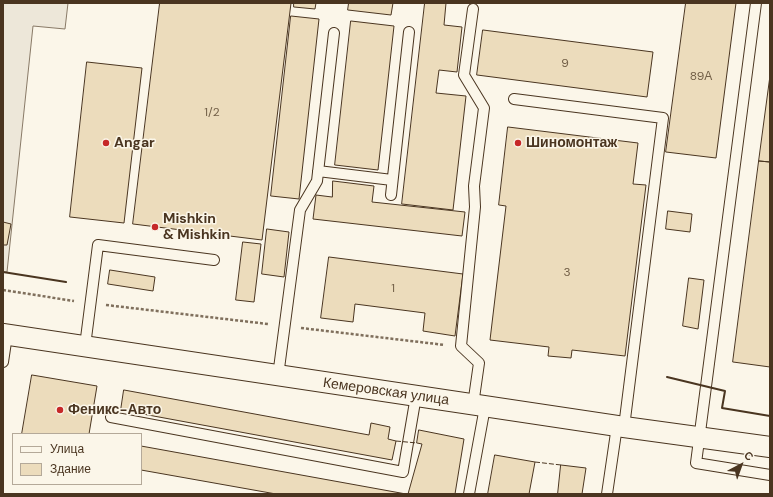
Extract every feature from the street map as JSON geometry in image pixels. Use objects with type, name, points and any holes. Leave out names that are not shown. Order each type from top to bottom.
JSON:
[{"type":"street","name":"Кемеровская улица","points":[[5,334],[479,406],[770,447]]},
{"type":"lane","points":[[756,3],[696,463],[770,475]]},
{"type":"lane","points":[[469,494],[479,406],[479,363],[461,346],[476,207],[474,186],[484,108],[464,75],[472,9]]},
{"type":"lane","points":[[390,195],[409,32]]},
{"type":"lane","points":[[278,376],[300,210],[317,181],[334,33]]},
{"type":"lane","points":[[514,100],[663,118],[621,426],[607,494]]},
{"type":"lane","points":[[318,172],[392,180]]},
{"type":"lane","points":[[86,346],[98,245],[214,260]]},
{"type":"lane","points":[[3,362],[5,334]]},
{"type":"lane","points":[[111,417],[403,472],[416,396]]},
{"type":"path","points":[[3,290],[91,303],[461,346]]},
{"type":"shaded area","points":[[3,3],[68,3],[65,29],[33,26],[7,272],[3,272]]},
{"type":"building","points":[[160,3],[291,3],[262,240],[133,224]]},
{"type":"building","points":[[294,3],[316,3],[315,9],[294,7]]},
{"type":"building","points":[[349,3],[393,3],[391,15],[348,10]]},
{"type":"building","points":[[425,3],[446,3],[444,25],[462,27],[457,72],[439,70],[436,93],[466,96],[453,210],[402,204]]},
{"type":"building","points":[[686,3],[736,3],[716,158],[666,152]]},
{"type":"building","points":[[291,16],[319,19],[299,199],[271,196]]},
{"type":"building","points":[[351,21],[394,26],[378,170],[335,165]]},
{"type":"building","points":[[483,30],[653,52],[647,97],[477,75]]},
{"type":"building","name":"Angar","points":[[87,62],[142,68],[124,223],[70,217]]},
{"type":"building","points":[[770,76],[770,162],[759,161]]},
{"type":"building","points":[[508,127],[638,143],[633,184],[646,185],[625,356],[572,350],[571,358],[548,356],[549,347],[490,340],[506,206],[499,205]]},
{"type":"building","points":[[759,161],[770,162],[770,367],[733,362]]},
{"type":"building","points":[[333,181],[374,186],[372,202],[465,212],[462,236],[313,219],[316,195],[332,197]]},
{"type":"building","points":[[668,211],[692,214],[690,232],[666,229]]},
{"type":"building","points":[[3,222],[11,224],[7,245],[3,245]]},
{"type":"building","points":[[267,229],[289,232],[284,277],[262,274]]},
{"type":"building","points":[[243,242],[261,244],[254,302],[236,300]]},
{"type":"building","points":[[329,257],[463,274],[455,336],[423,331],[425,313],[355,304],[353,322],[321,318]]},
{"type":"building","points":[[110,270],[155,277],[153,291],[108,284]]},
{"type":"building","points":[[689,278],[704,280],[698,329],[683,326]]},
{"type":"building","name":"Феникс-Авто","points":[[32,375],[97,386],[89,433],[22,433]]},
{"type":"building","points":[[124,390],[369,435],[371,423],[390,427],[388,439],[396,441],[392,460],[121,410]]},
{"type":"building","points":[[419,430],[464,439],[455,494],[408,494],[422,444],[417,443]]},
{"type":"building","points":[[142,446],[406,494],[276,494],[142,470]]},
{"type":"building","points":[[495,455],[535,462],[529,494],[488,494]]},
{"type":"building","points":[[561,465],[586,468],[582,494],[558,494]]},
{"type":"fence","points":[[396,441],[417,443]]},
{"type":"fence","points":[[535,462],[561,465]]},
{"type":"wall","points":[[3,272],[66,282]]},
{"type":"wall","points":[[667,377],[725,391],[722,408],[770,416]]},
{"type":"place","name":"Angar","points":[[106,143]]},
{"type":"place","name":"Шиномонтаж","points":[[518,143]]},
{"type":"place","name":"Mishkin & Mishkin","points":[[155,227]]},
{"type":"place","name":"Феникс-Авто","points":[[60,410]]}]
